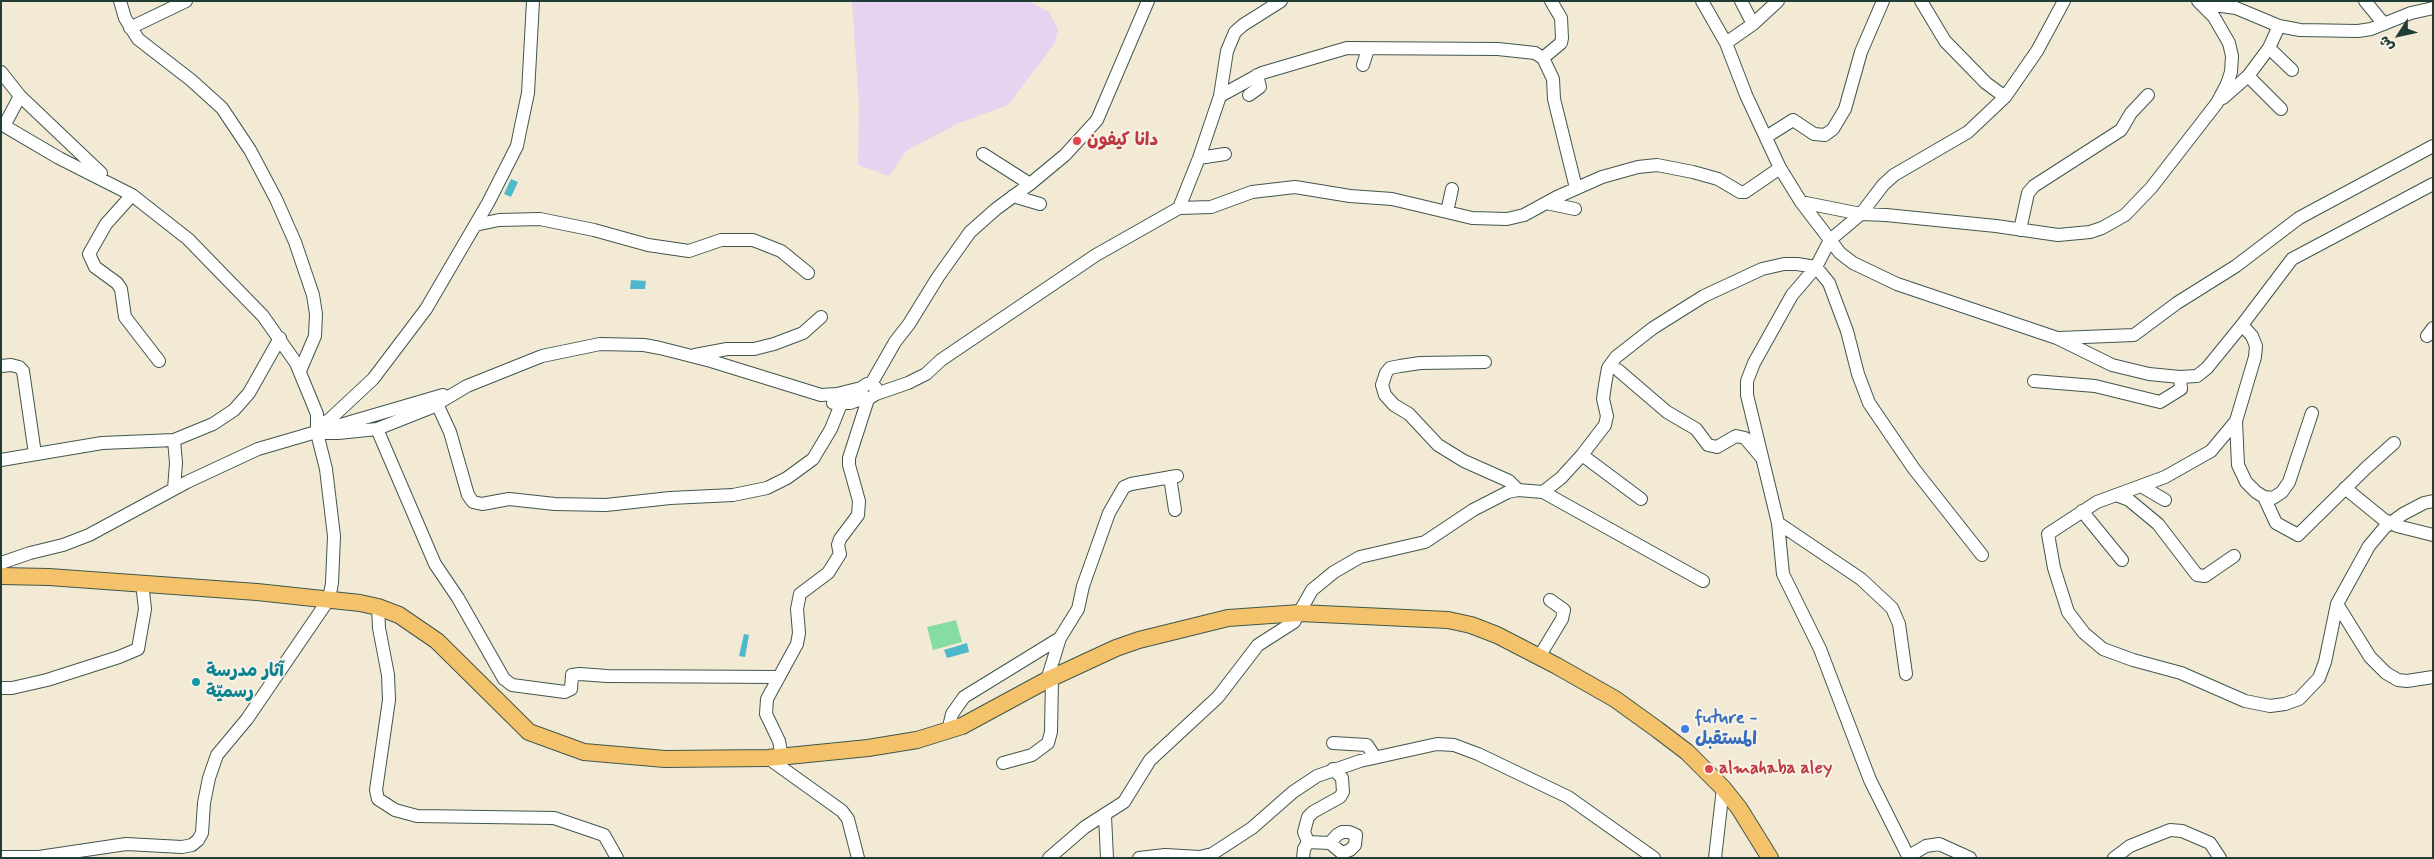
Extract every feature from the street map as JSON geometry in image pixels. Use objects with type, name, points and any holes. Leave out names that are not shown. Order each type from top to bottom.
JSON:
[{"type":"main road","points":[[1,576],[142,583],[329,599],[378,607],[399,615],[437,641],[529,732],[584,752],[608,756],[665,759],[775,757],[868,748],[917,740],[948,731],[979,718],[1050,679],[1139,640],[1228,618],[1300,613],[1448,620],[1470,625],[1497,635],[1539,656],[1622,704],[1687,752],[1723,788],[1739,808],[1770,858]]},
{"type":"street","points":[[120,1],[130,28],[138,39],[191,80],[222,108],[250,150],[276,199],[295,242],[313,295],[316,314],[315,336],[300,371]]},
{"type":"street","points":[[130,28],[186,1]]},
{"type":"street","points":[[317,429],[373,379],[426,309],[475,225],[516,146],[528,93],[533,1]]},
{"type":"street","points":[[858,858],[848,819],[842,811],[775,757],[779,741],[766,714],[766,706],[797,644],[799,633],[797,609],[800,594],[828,573],[840,554],[838,545],[840,539],[858,515],[860,502],[849,465],[849,458],[870,392],[909,324],[938,277],[970,232],[1030,184],[1084,137],[1097,120],[1148,1]]},
{"type":"street","points":[[1179,208],[1199,158],[1220,96],[1227,51],[1235,32],[1281,1]]},
{"type":"street","points":[[1543,58],[1561,44],[1562,38],[1561,18],[1552,1]]},
{"type":"street","points":[[1702,1],[1726,43],[1746,95],[1780,168],[1801,202],[1840,253],[1853,262],[1897,284],[2057,338],[2112,365],[2149,374],[2180,377],[2197,376],[2242,325],[2292,259],[2433,184]]},
{"type":"street","points":[[1741,1],[1753,24]]},
{"type":"street","points":[[1726,43],[1753,24],[1778,1]]},
{"type":"street","points":[[1766,137],[1793,120],[1814,134],[1825,135],[1833,129],[1845,109],[1861,52],[1883,1]]},
{"type":"street","points":[[1921,1],[1945,41],[1986,83],[2005,97]]},
{"type":"street","points":[[1970,858],[1939,844],[1926,846],[1909,857],[1870,780],[1820,649],[1783,574],[1778,523],[1747,396],[1747,381],[1754,363],[1792,295],[1816,267],[1830,240],[1860,214],[1883,185],[1894,175],[1968,132],[2005,97],[2037,51],[2064,1]]},
{"type":"street","points":[[2365,1],[2384,24]]},
{"type":"street","points":[[2199,2],[2236,8],[2279,26],[2300,30],[2358,31],[2433,8]]},
{"type":"street","points":[[1801,202],[1860,214],[1886,214],[2058,235],[2090,232],[2102,228],[2125,215],[2151,188],[2217,103],[2227,84],[2231,72],[2232,56],[2224,33],[2214,17],[2199,2]]},
{"type":"street","points":[[2217,103],[2248,76],[2269,48],[2279,26]]},
{"type":"street","points":[[1220,96],[1257,75],[1347,48],[1498,49],[1522,50],[1535,53],[1543,58],[1553,79],[1554,99],[1576,188]]},
{"type":"street","points":[[2269,48],[2292,70]]},
{"type":"street","points":[[1363,65],[1368,49]]},
{"type":"street","points":[[1,72],[20,96],[109,182]]},
{"type":"street","points":[[1249,95],[1260,88],[1257,75]]},
{"type":"street","points":[[2248,76],[2281,109]]},
{"type":"street","points":[[2020,230],[2028,193],[2034,186],[2121,130],[2132,113],[2148,95]]},
{"type":"street","points":[[1,857],[39,857],[126,844],[182,847],[192,845],[198,840],[202,833],[204,803],[209,778],[218,755],[247,719],[329,599],[334,564],[333,520],[326,470],[317,429],[317,414],[300,371],[280,338],[258,310],[188,239],[132,195],[59,158],[2,125],[20,96]]},
{"type":"street","points":[[2057,338],[2134,335],[2177,303],[2236,266],[2299,218],[2433,146]]},
{"type":"street","points":[[983,154],[1030,184]]},
{"type":"street","points":[[1199,158],[1225,154]]},
{"type":"street","points":[[777,383],[799,394],[841,404],[870,392],[908,383],[926,374],[942,360],[1096,255],[1179,208],[1211,207],[1252,192],[1295,187],[1350,196],[1392,199],[1472,218],[1507,219],[1524,215],[1576,188],[1620,171],[1657,165],[1718,178],[1740,192],[1753,187],[1780,168]]},
{"type":"street","points":[[1447,212],[1452,189]]},
{"type":"street","points":[[132,195],[106,224],[89,254],[95,267],[117,283],[121,289],[125,317],[159,361]]},
{"type":"street","points":[[1013,196],[1040,204]]},
{"type":"street","points":[[1546,203],[1576,209]]},
{"type":"street","points":[[475,225],[499,220],[540,219],[594,230],[648,245],[689,251],[721,240],[753,240],[774,246],[808,272]]},
{"type":"street","points":[[1543,492],[1560,478],[1582,455],[1605,424],[1607,416],[1603,399],[1608,368],[1616,357],[1683,307],[1750,273],[1784,264],[1816,267],[1829,284],[1836,298],[1858,374],[1869,403],[1914,469],[1982,555]]},
{"type":"street","points":[[693,356],[719,350],[754,349],[774,344],[803,333],[821,317]]},
{"type":"street","points":[[2242,325],[2252,336],[2256,346],[2236,421],[2238,465],[2246,482],[2264,497],[2276,522],[2298,534],[2394,443]]},
{"type":"street","points":[[1,460],[102,443],[174,440],[213,424],[234,410],[249,393],[280,338]]},
{"type":"street","points":[[1,563],[76,540],[174,489],[258,449],[317,429],[452,394],[542,356],[582,346],[600,344],[644,345],[693,356],[821,395],[870,392]]},
{"type":"street","points":[[1485,362],[1420,362],[1390,368],[1382,384],[1385,395],[1409,414],[1438,445],[1464,461],[1509,481],[1518,490]]},
{"type":"street","points":[[1,366],[10,364],[19,367],[23,371],[35,454]]},
{"type":"street","points":[[1618,370],[1667,412],[1696,429],[1708,445],[1717,447],[1736,436],[1745,438],[1762,458]]},
{"type":"street","points":[[2034,381],[2095,386],[2160,402],[2181,389],[2180,377]]},
{"type":"street","points":[[317,429],[338,433],[377,429],[420,413],[452,394]]},
{"type":"street","points":[[437,404],[450,432],[468,495],[473,502],[482,504],[509,499],[555,504],[606,505],[670,498],[733,495],[767,488],[787,478],[813,459],[831,429],[841,404]]},
{"type":"street","points":[[2264,497],[2274,498],[2289,482],[2312,413]]},
{"type":"street","points":[[2236,421],[2211,451],[2165,477],[2097,502],[2048,534],[2054,568],[2068,612],[2084,633],[2103,649],[2133,660],[2181,673],[2246,701],[2270,706],[2285,704],[2299,699],[2319,678],[2336,604],[2369,546],[2391,522],[2424,503],[2433,502]]},
{"type":"street","points":[[377,429],[435,564],[458,598],[504,679],[512,685],[565,692],[571,689],[572,675],[580,674],[607,676],[779,677]]},
{"type":"street","points":[[174,440],[176,463],[174,489]]},
{"type":"street","points":[[1582,455],[1641,499]]},
{"type":"street","points":[[1003,763],[1032,755],[1048,743],[1051,732],[1050,679],[1060,638],[1078,608],[1083,586],[1109,513],[1124,487],[1174,477],[1175,510]]},
{"type":"street","points":[[2141,486],[2166,500]]},
{"type":"street","points":[[2345,488],[2391,522],[2433,535]]},
{"type":"street","points":[[1049,858],[1085,828],[1106,816],[1124,802],[1150,760],[1222,693],[1258,645],[1294,622],[1312,590],[1334,572],[1352,561],[1425,542],[1487,502],[1518,490],[1543,492],[1703,581]]},
{"type":"street","points":[[2116,495],[2129,500],[2158,524],[2197,575],[2206,576],[2234,556]]},
{"type":"street","points":[[2082,511],[2122,560]]},
{"type":"street","points":[[1778,523],[1861,579],[1892,608],[1899,624],[1906,674]]},
{"type":"street","points":[[1,688],[12,688],[47,680],[134,652],[139,647],[145,609],[142,583]]},
{"type":"street","points":[[1539,656],[1562,619],[1564,610],[1550,600]]},
{"type":"street","points":[[2336,604],[2370,657],[2386,673],[2398,680],[2407,681],[2433,677]]},
{"type":"street","points":[[378,607],[388,675],[389,700],[376,790],[378,799],[395,810],[418,816],[554,818],[604,836],[617,858]]},
{"type":"street","points":[[948,731],[952,714],[964,697],[1060,638]]},
{"type":"street","points":[[1333,743],[1367,745],[1375,757]]},
{"type":"street","points":[[1139,858],[1165,854],[1200,857],[1212,854],[1252,828],[1293,792],[1317,776],[1333,769],[1375,757],[1422,746],[1454,745],[1568,797],[1654,858]]},
{"type":"street","points":[[1308,842],[1304,832],[1308,817],[1313,812],[1333,802],[1343,792],[1342,778],[1333,769]]},
{"type":"street","points":[[1715,858],[1723,788]]},
{"type":"street","points":[[1106,816],[1107,858]]},
{"type":"street","points":[[2114,858],[2130,846],[2170,830],[2182,831],[2210,843],[2220,858]]},
{"type":"street","points":[[1308,842],[1330,843]]},
{"type":"street","points":[[1303,858],[1304,849],[1308,842]]},
{"type":"shaded area","points":[[852,1],[1029,1],[1049,12],[1058,29],[1055,43],[1008,105],[959,123],[906,151],[889,176],[858,165],[859,104]]},
{"type":"green space","points":[[956,620],[962,642],[933,650],[927,627]]},
{"type":"water","points":[[511,179],[518,182],[511,197],[504,194]]},
{"type":"water","points":[[631,280],[646,281],[645,289],[630,289]]},
{"type":"water","points":[[744,634],[749,635],[745,657],[739,656]]},
{"type":"water","points":[[967,643],[969,652],[947,658],[944,650]]},
{"type":"place","name":"دانا كيفون","points":[[1077,141]]},
{"type":"place","name":"آثار مدرسة رسميّة","points":[[196,682]]},
{"type":"place","name":"future - المستقبل","points":[[1685,729]]},
{"type":"place","name":"almahaba aley","points":[[1709,769]]}]
